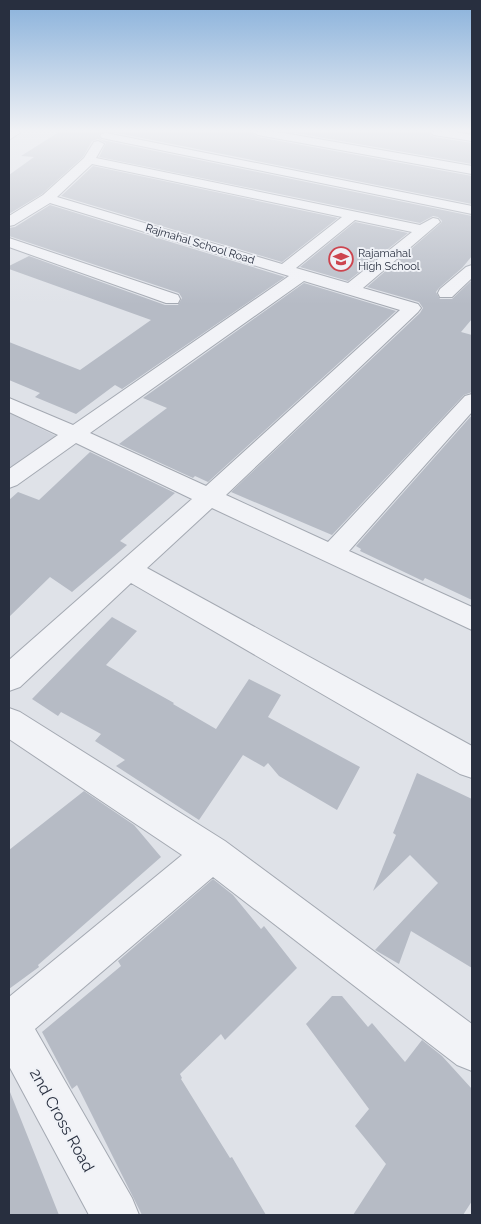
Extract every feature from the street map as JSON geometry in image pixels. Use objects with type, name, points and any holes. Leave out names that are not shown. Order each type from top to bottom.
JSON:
[{"type":"street","points":[[11,219],[48,198],[58,189]]},
{"type":"street","points":[[226,189],[422,230]]},
{"type":"street","points":[[373,189],[472,210]]},
{"type":"street","name":"Rajmahal School Road","points":[[48,198],[412,308],[209,497]]},
{"type":"street","points":[[351,289],[454,206]]},
{"type":"street","points":[[9,480],[294,272],[352,216]]},
{"type":"street","points":[[9,242],[172,299]]},
{"type":"street","points":[[446,293],[472,270]]},
{"type":"street","points":[[332,554],[472,400]]},
{"type":"street","points":[[9,404],[472,619]]},
{"type":"street","points":[[9,678],[209,497]]},
{"type":"street","points":[[128,569],[472,763]]},
{"type":"street","points":[[9,722],[212,854],[472,1050]]},
{"type":"street","points":[[9,1024],[212,854]]},
{"type":"street","name":"2nd Cross Road","points":[[9,1024],[116,1215]]},
{"type":"shaded area","points":[[9,413],[60,438],[9,474]]},
{"type":"building","points":[[9,189],[47,189],[42,194],[9,214]]},
{"type":"building","points":[[68,189],[202,189],[338,218],[282,262],[61,196]]},
{"type":"building","points":[[255,189],[341,189],[472,216],[472,256],[436,292],[440,299],[452,299],[472,280],[472,319],[461,332],[472,335],[472,392],[464,395],[332,535],[231,492],[420,313],[423,308],[419,302],[367,287],[442,221],[438,217],[433,216],[420,223]]},
{"type":"building","points":[[398,189],[472,189],[472,204]]},
{"type":"building","points":[[50,205],[285,277],[122,389],[115,385],[76,414],[35,397],[40,393],[9,380],[9,342],[80,370],[151,320],[9,269],[9,266],[29,256],[165,305],[178,305],[182,298],[179,293],[9,236],[9,228],[15,227]]},
{"type":"building","name":"Rajamahal High School","points":[[355,222],[408,233],[348,281],[300,267]]},
{"type":"building","points":[[304,283],[396,311],[208,482],[195,476],[193,478],[119,444],[167,408],[143,398]]},
{"type":"building","points":[[472,415],[472,600],[425,578],[423,581],[360,551],[361,549],[356,546]]},
{"type":"building","points":[[90,452],[175,493],[120,541],[127,545],[72,592],[50,577],[9,617],[9,500],[18,492],[39,500]]},
{"type":"building","points":[[112,617],[137,631],[106,665],[216,729],[249,679],[281,695],[268,717],[360,767],[337,810],[279,776],[268,763],[264,767],[243,755],[199,820],[116,766],[125,760],[95,741],[101,734],[61,712],[58,716],[32,699]]},
{"type":"building","points":[[417,773],[472,799],[472,968],[411,931],[399,964],[375,950],[438,883],[410,855],[373,891],[396,835],[393,833]]},
{"type":"building","points":[[84,791],[134,825],[161,857],[38,965],[39,967],[9,989],[9,850]]},
{"type":"building","points":[[213,879],[233,895],[261,929],[264,926],[297,968],[225,1040],[221,1034],[180,1074],[181,1079],[230,1158],[232,1157],[266,1215],[142,1215],[77,1085],[72,1089],[42,1032],[121,966],[118,961]]},
{"type":"building","points":[[332,996],[342,996],[368,1027],[372,1023],[405,1062],[422,1040],[442,1056],[472,1089],[472,1201],[463,1215],[353,1215],[386,1164],[355,1126],[369,1109],[306,1024]]},
{"type":"building","points":[[10,1092],[59,1215],[9,1215]]},
{"type":"place","name":"Rajamahal High School","points":[[341,259]]}]
